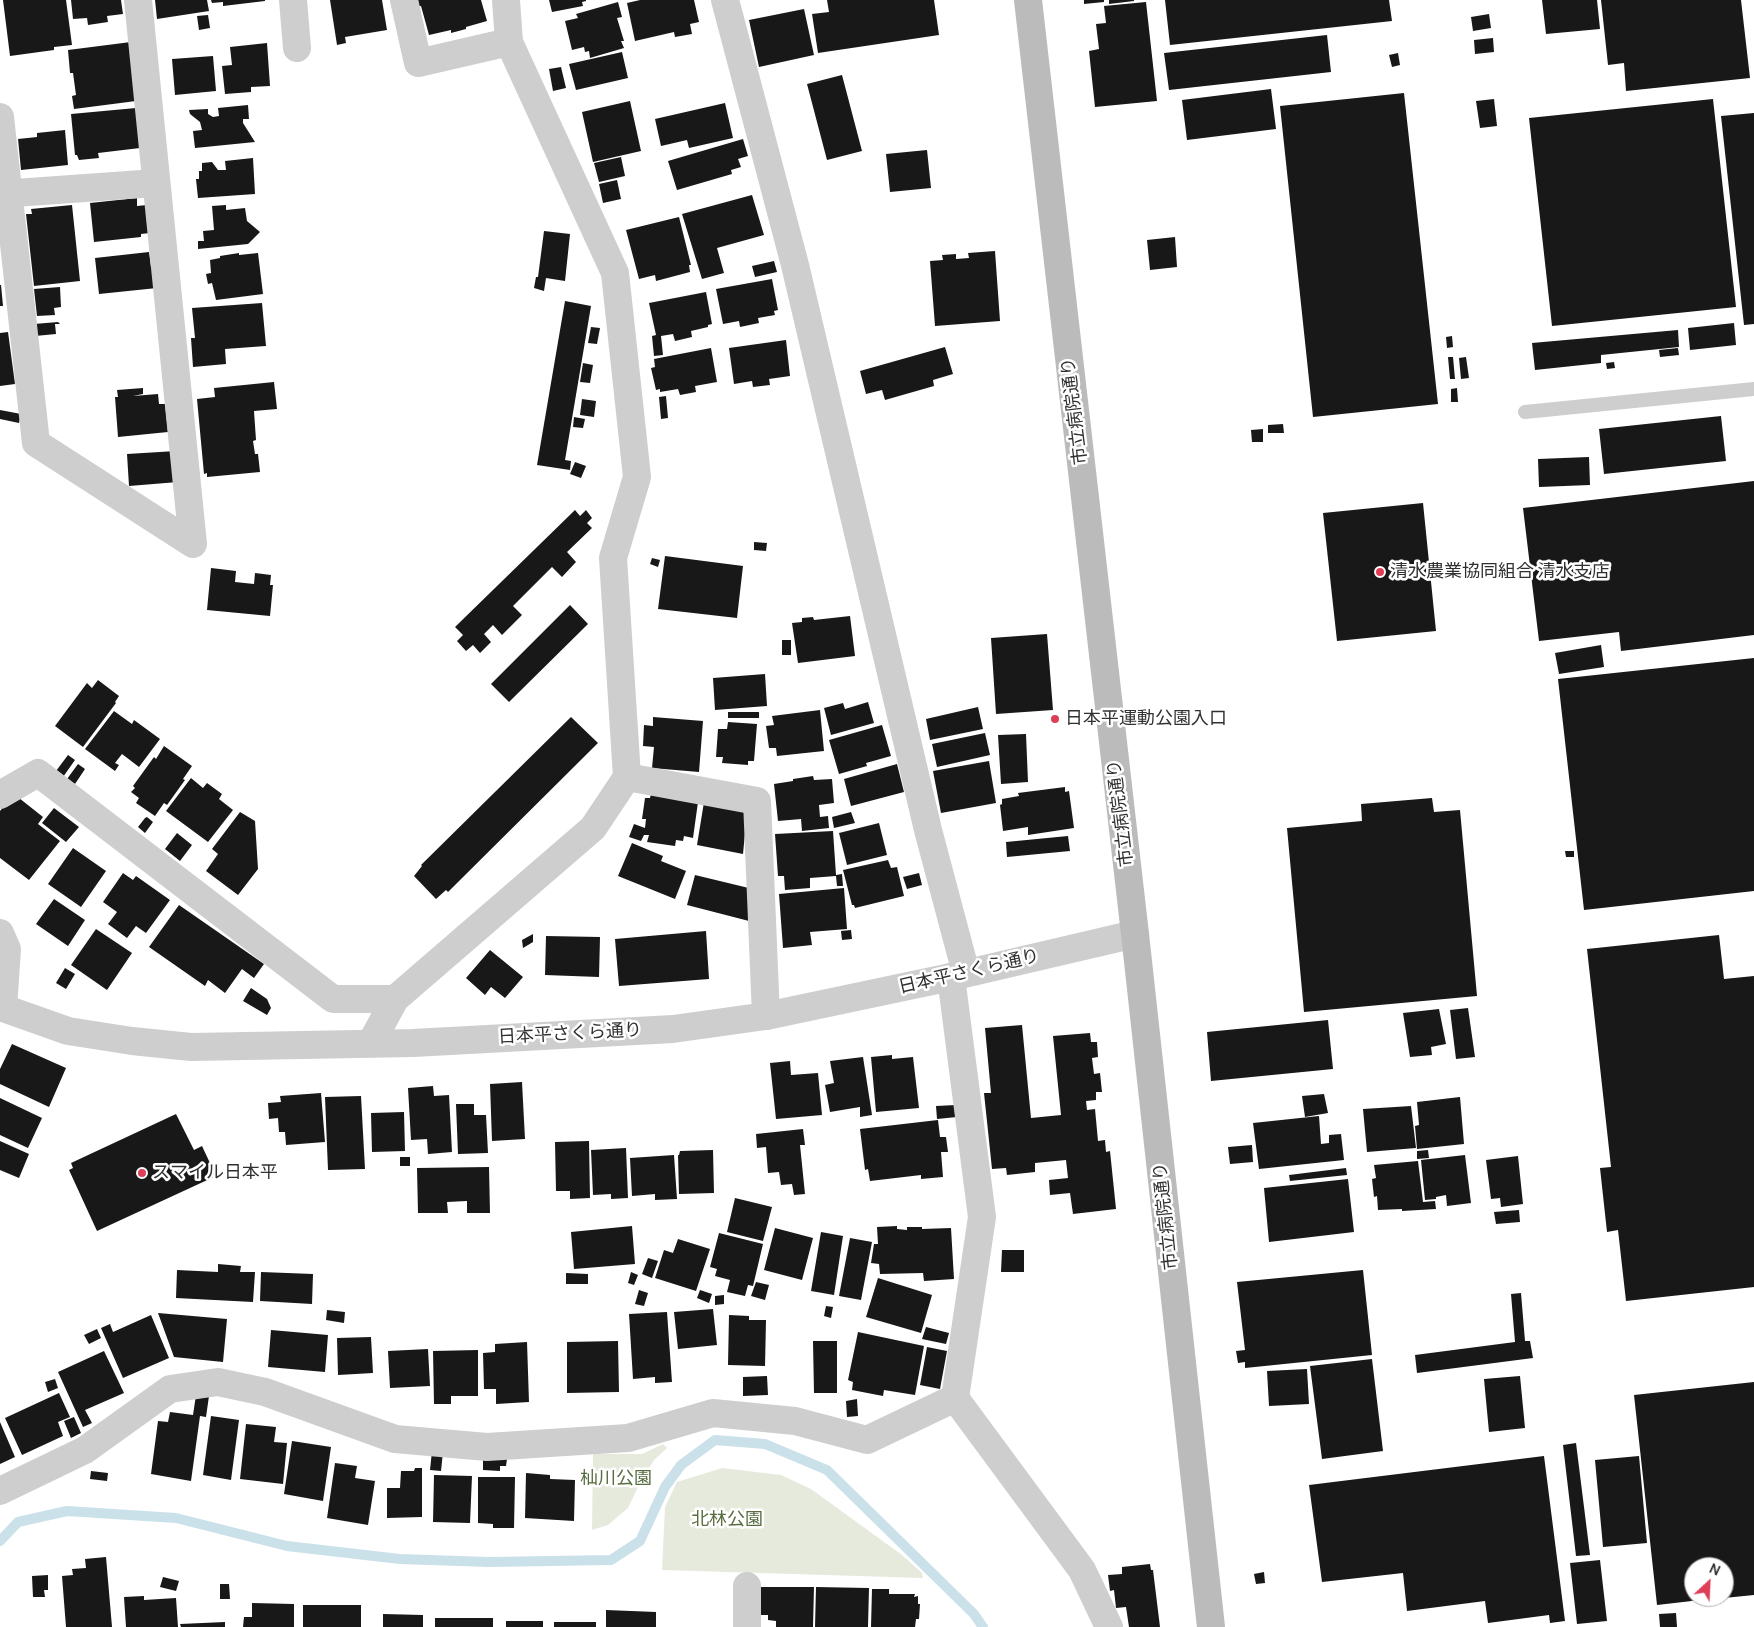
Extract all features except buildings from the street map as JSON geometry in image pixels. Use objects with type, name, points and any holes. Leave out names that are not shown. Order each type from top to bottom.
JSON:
[{"type":"main road","name":"市立病院通り","points":[[1028,0],[1135,934],[1211,1627]]},
{"type":"street","points":[[0,117],[4,193],[36,443],[193,544],[138,0]]},
{"type":"street","points":[[293,0],[298,48]]},
{"type":"street","points":[[404,0],[418,63],[509,42]]},
{"type":"street","points":[[371,1043],[396,999],[593,828],[627,777],[614,558],[637,477],[615,274],[509,42],[506,0]]},
{"type":"street","points":[[725,0],[796,265],[928,830],[958,975],[982,1217],[955,1398],[1082,1570],[1108,1627]]},
{"type":"street","points":[[4,193],[156,183]]},
{"type":"street","points":[[0,794],[38,773],[333,999],[396,999]]},
{"type":"street","points":[[627,777],[757,801],[766,1016]]},
{"type":"street","points":[[0,934],[7,950],[2,1008]]},
{"type":"street","name":"日本平さくら通り","points":[[2,1008],[68,1031],[132,1041],[182,1046],[413,1043],[673,1029],[766,1016],[958,975],[1135,934]]},
{"type":"street","points":[[0,1490],[85,1450],[170,1389],[218,1382],[265,1392],[395,1439],[487,1446],[628,1438],[713,1413],[795,1421],[866,1440],[955,1398]]},
{"type":"street","points":[[747,1586],[747,1627]]},
{"type":"lane","points":[[1525,412],[1754,390]]},
{"type":"green space","name":"杣川公園","points":[[663,1444],[667,1448],[654,1460],[628,1508],[608,1525],[592,1530],[593,1454],[642,1454]]},
{"type":"green space","name":"北林公園","points":[[722,1468],[781,1475],[811,1489],[902,1555],[922,1573],[923,1578],[662,1570],[665,1507],[677,1482]]},
{"type":"waterway","points":[[0,1541],[18,1522],[67,1511],[176,1518],[287,1546],[400,1559],[489,1562],[611,1560],[640,1541],[665,1487],[681,1465],[715,1440],[765,1444],[827,1470],[974,1614],[983,1627]]},
{"type":"place","name":"清水農業協同組合 清水支店","points":[[1380,572]]},
{"type":"place","name":"日本平運動公園入口","points":[[1055,719]]},
{"type":"place","name":"スマイル日本平","points":[[142,1173]]}]
